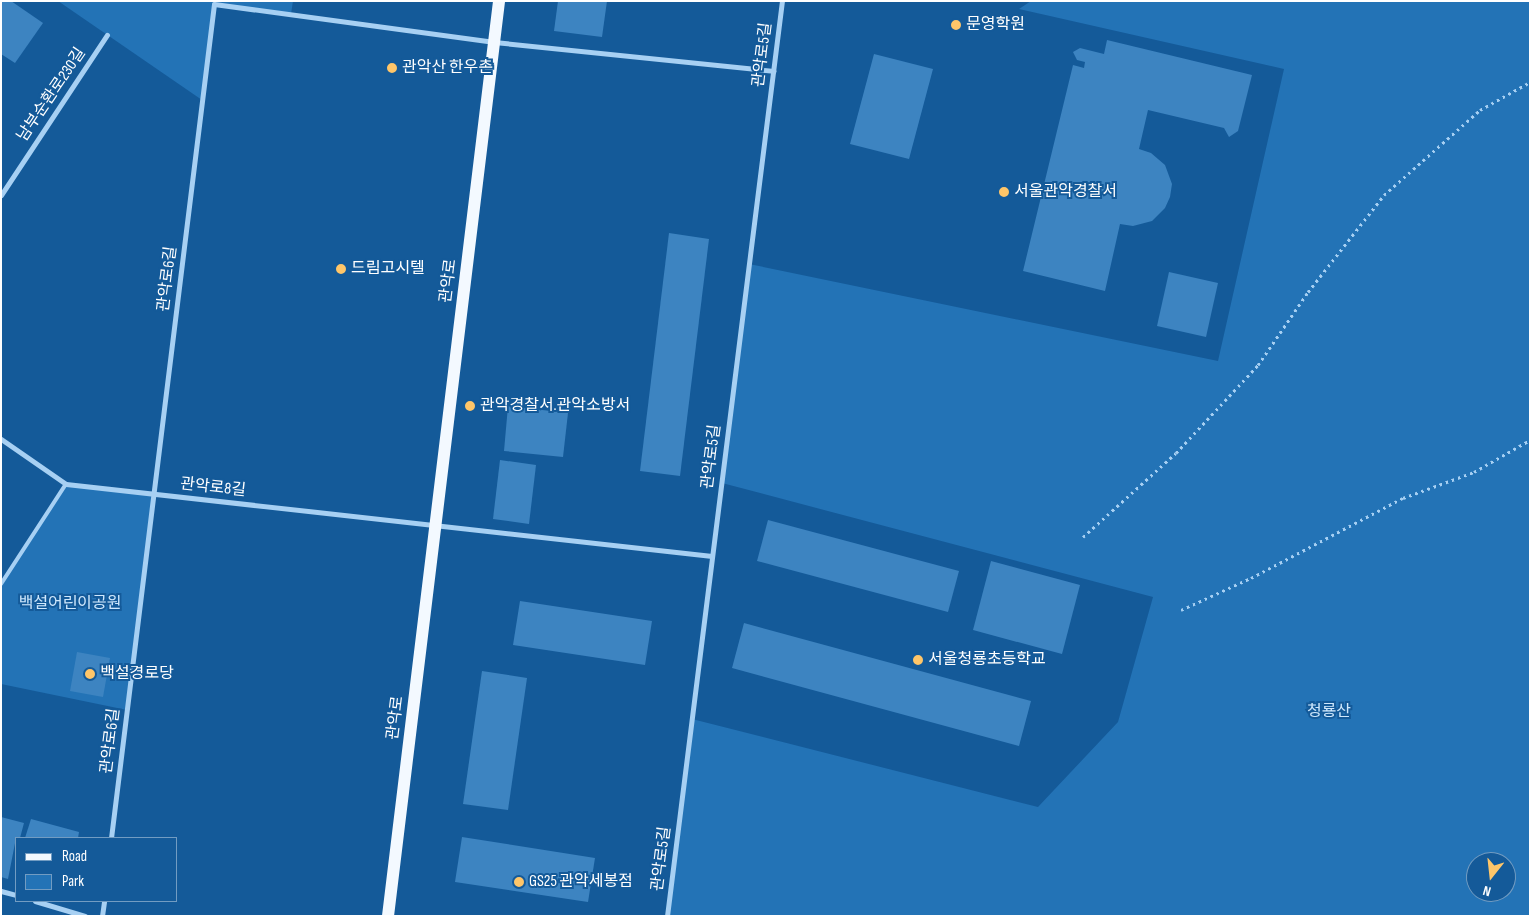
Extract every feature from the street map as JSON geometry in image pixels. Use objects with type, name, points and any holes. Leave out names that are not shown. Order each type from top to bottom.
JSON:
[{"type":"main road","name":"관악로","points":[[388,916],[499,1]]},
{"type":"street","name":"관악로5길","points":[[667,916],[782,1]]},
{"type":"street","name":"관악로6길","points":[[111,837],[214,4],[494,42]]},
{"type":"street","name":"남부순환로230길","points":[[1,194],[107,35]]},
{"type":"street","points":[[494,42],[773,71]]},
{"type":"street","name":"관악로8길","points":[[1,440],[66,484],[436,525]]},
{"type":"street","points":[[436,525],[712,556]]},
{"type":"street","points":[[1,891],[15,895]]},
{"type":"street","points":[[38,902],[85,916]]},
{"type":"street","points":[[102,916],[104,902]]},
{"type":"lane","points":[[1,584],[66,484]]},
{"type":"path","points":[[1083,537],[1176,453],[1258,365],[1308,292],[1384,195],[1480,110],[1530,82]]},
{"type":"path","points":[[1181,610],[1251,578],[1404,498],[1474,472],[1530,440]]},
{"type":"green space","points":[[58,1],[293,1],[291,14],[214,4],[202,100]]},
{"type":"green space","name":"청룡산","points":[[1031,1],[1530,1],[1530,916],[667,916],[692,719],[1038,807],[1118,722],[1153,597],[722,483],[749,264],[1218,361],[1284,69],[1019,9]]},
{"type":"green space","name":"백설어린이공원","points":[[66,484],[154,494],[127,710],[1,684],[1,584]]},
{"type":"building","points":[[1,1],[11,1],[43,23],[15,63],[1,54]]},
{"type":"building","points":[[558,1],[607,1],[602,37],[554,31]]},
{"type":"building","points":[[1107,40],[1252,75],[1238,131],[1229,137],[1224,128],[1148,110],[1139,149],[1151,153],[1165,165],[1172,184],[1170,197],[1165,208],[1152,221],[1133,226],[1120,224],[1105,291],[1023,271],[1073,65],[1084,68],[1085,62],[1077,60],[1073,52],[1080,48],[1104,54]]},
{"type":"building","points":[[874,54],[933,69],[909,159],[850,144]]},
{"type":"building","points":[[669,233],[709,239],[680,476],[640,471]]},
{"type":"building","points":[[1169,272],[1218,283],[1206,337],[1157,326]]},
{"type":"building","points":[[508,406],[568,413],[563,457],[504,451]]},
{"type":"building","points":[[500,460],[536,465],[529,524],[493,519]]},
{"type":"building","points":[[768,520],[959,571],[948,612],[757,561]]},
{"type":"building","points":[[991,561],[1080,585],[1062,654],[973,630]]},
{"type":"building","points":[[520,601],[652,621],[645,665],[513,645]]},
{"type":"building","points":[[744,623],[1031,701],[1019,746],[732,668]]},
{"type":"building","name":"백설경로당","points":[[77,652],[110,658],[103,697],[70,691]]},
{"type":"building","points":[[482,671],[527,678],[508,810],[463,804]]},
{"type":"building","points":[[1,817],[24,823],[20,837],[15,837],[8,879],[1,877]]},
{"type":"building","points":[[31,819],[79,832],[78,837],[25,837]]},
{"type":"building","points":[[462,837],[595,858],[588,902],[455,882]]},
{"type":"place","name":"문영학원","points":[[956,25]]},
{"type":"place","name":"관악산 한우촌","points":[[392,68]]},
{"type":"place","name":"서울관악경찰서","points":[[1004,192]]},
{"type":"place","name":"드림고시텔","points":[[341,269]]},
{"type":"place","name":"관악경찰서.관악소방서","points":[[470,406]]},
{"type":"place","name":"서울청룡초등학교","points":[[918,660]]},
{"type":"place","name":"백설경로당","points":[[90,674]]},
{"type":"place","name":"GS25 관악세봉점","points":[[519,882]]}]
